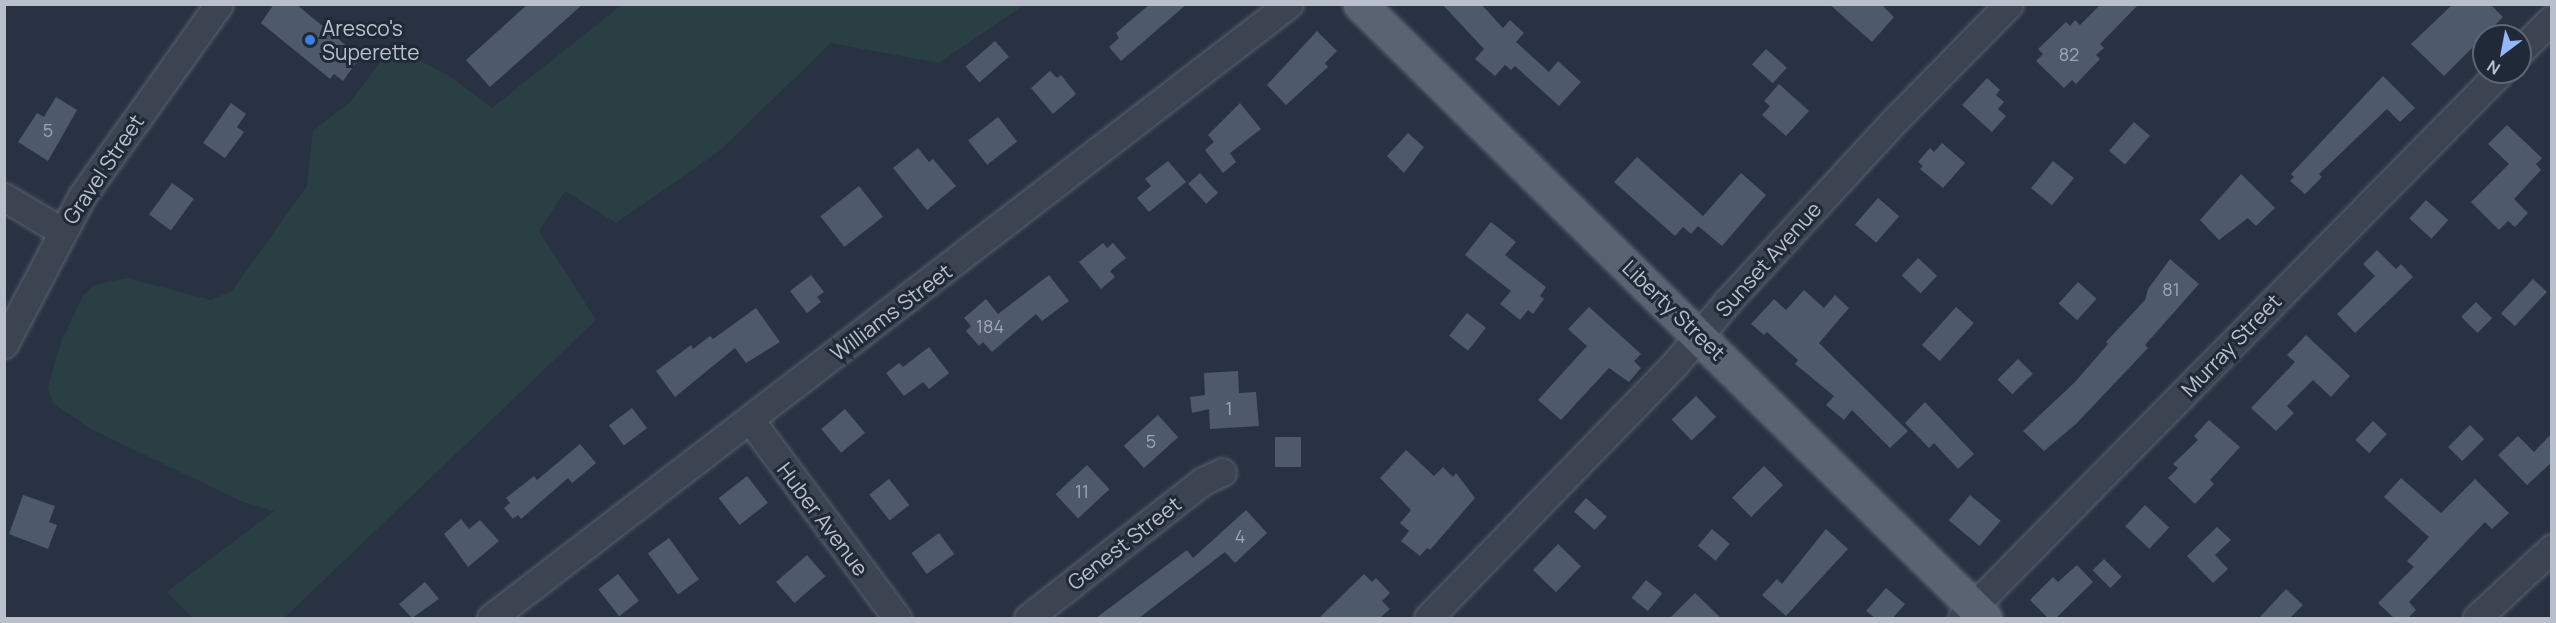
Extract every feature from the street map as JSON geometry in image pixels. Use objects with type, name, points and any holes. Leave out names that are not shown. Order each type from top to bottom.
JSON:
[{"type":"main road","name":"Liberty Street","points":[[1360,4],[1700,335],[1974,615]]},
{"type":"street","name":"Gravel Street","points":[[4,344],[61,231],[102,165],[219,4]]},
{"type":"street","name":"Williams Street","points":[[491,618],[1289,4]]},
{"type":"street","name":"Sunset Avenue","points":[[1428,618],[1700,335],[1898,117],[2009,4]]},
{"type":"street","points":[[2532,39],[2552,19]]},
{"type":"street","name":"Murray Street","points":[[1974,615],[2488,84]]},
{"type":"street","points":[[4,196],[61,231]]},
{"type":"street","name":"Huber Avenue","points":[[750,420],[897,618]]},
{"type":"street","name":"Genest Street","points":[[1028,618],[1203,481],[1222,472]]},
{"type":"street","points":[[2477,618],[2552,548]]},
{"type":"green space","points":[[623,4],[1024,5],[939,63],[831,43],[718,152],[616,223],[565,191],[539,231],[596,320],[284,618],[193,618],[167,592],[274,511],[243,502],[93,430],[53,403],[48,387],[61,342],[83,296],[94,285],[127,278],[211,300],[232,291],[307,186],[313,131],[350,102],[393,46],[449,76],[492,108]]},
{"type":"building","name":"Aresco's Superette","points":[[274,4],[296,4],[360,57],[343,81],[334,74],[330,79],[261,23]]},
{"type":"building","points":[[528,4],[583,4],[490,87],[466,60]]},
{"type":"building","points":[[1150,4],[1187,4],[1121,61],[1109,47],[1119,38],[1116,33]]},
{"type":"building","points":[[1442,4],[1481,4],[1503,28],[1510,20],[1524,33],[1516,42],[1549,72],[1558,61],[1581,82],[1559,106],[1515,66],[1511,70],[1505,65],[1495,76],[1475,59],[1484,49]]},
{"type":"building","points":[[1829,4],[1881,4],[1894,17],[1872,42]]},
{"type":"building","points":[[2101,4],[2139,4],[2100,44],[2104,48],[2096,55],[2100,59],[2076,84],[2072,80],[2064,88],[2036,61],[2043,54],[2038,49],[2066,22],[2070,26],[2075,20],[2080,25]]},
{"type":"building","points":[[2453,4],[2490,4],[2503,17],[2496,24],[2472,24],[2472,48],[2444,76],[2411,44]]},
{"type":"building","points":[[1317,31],[1337,51],[1325,63],[1328,67],[1286,105],[1267,85]]},
{"type":"building","points":[[995,41],[1009,57],[979,82],[966,67]]},
{"type":"building","points":[[1766,49],[1787,68],[1773,83],[1752,65]]},
{"type":"building","points":[[1050,71],[1057,78],[1061,75],[1076,94],[1053,114],[1031,88]]},
{"type":"building","points":[[2383,76],[2415,108],[2400,122],[2387,109],[2319,174],[2322,177],[2305,194],[2290,181],[2294,177],[2291,174]]},
{"type":"building","points":[[1987,78],[2000,90],[1996,95],[2004,102],[1998,109],[2006,116],[1992,132],[1962,105]]},
{"type":"building","points":[[1779,84],[1809,111],[1786,136],[1762,115],[1770,106],[1764,101]]},
{"type":"building","points":[[56,97],[77,110],[48,161],[18,142],[37,113],[44,117]]},
{"type":"building","points":[[231,103],[246,114],[237,127],[244,132],[225,158],[203,143]]},
{"type":"building","points":[[1240,103],[1261,129],[1230,153],[1236,162],[1223,173],[1205,150],[1214,142],[1208,135]]},
{"type":"building","points":[[998,117],[1017,141],[987,165],[968,140]]},
{"type":"building","points":[[2134,122],[2150,136],[2125,164],[2109,151]]},
{"type":"building","points":[[2507,125],[2542,158],[2536,164],[2541,170],[2514,199],[2528,213],[2515,227],[2508,221],[2499,230],[2471,202],[2509,164],[2488,144]]},
{"type":"building","points":[[1408,133],[1424,147],[1404,173],[1387,156]]},
{"type":"building","points":[[1942,143],[1965,163],[1943,188],[1920,169],[1923,166],[1918,162],[1930,148],[1934,152]]},
{"type":"building","points":[[918,148],[929,162],[933,159],[956,186],[927,210],[893,168]]},
{"type":"building","points":[[1637,157],[1703,216],[1741,173],[1766,195],[1722,246],[1698,226],[1691,234],[1683,227],[1675,236],[1614,182]]},
{"type":"building","points":[[1168,161],[1186,182],[1149,212],[1137,198],[1151,186],[1145,179]]},
{"type":"building","points":[[2053,161],[2074,178],[2052,205],[2031,188]]},
{"type":"building","points":[[1200,173],[1218,193],[1206,204],[1188,184]]},
{"type":"building","points":[[2241,174],[2275,208],[2256,226],[2248,218],[2219,240],[2200,220]]},
{"type":"building","points":[[172,183],[194,199],[171,230],[149,215]]},
{"type":"building","points":[[859,186],[883,217],[844,247],[820,216]]},
{"type":"building","points":[[1878,198],[1899,216],[1876,243],[1855,224]]},
{"type":"building","points":[[2426,200],[2448,220],[2432,239],[2409,219]]},
{"type":"building","points":[[1491,222],[1516,242],[1505,255],[1546,287],[1540,296],[1544,299],[1533,314],[1528,310],[1520,320],[1500,304],[1511,291],[1465,255]]},
{"type":"building","points":[[1103,243],[1107,248],[1113,243],[1126,258],[1110,271],[1115,277],[1101,289],[1079,262]]},
{"type":"building","points":[[2377,250],[2396,269],[2401,264],[2413,277],[2355,333],[2337,314],[2375,276],[2363,264]]},
{"type":"building","points":[[1918,258],[1937,276],[1921,293],[1902,276]]},
{"type":"building","points":[[2170,259],[2199,284],[2145,345],[2148,348],[2076,424],[2044,451],[2023,431],[2075,382],[2108,344],[2106,342],[2145,300],[2148,289]]},
{"type":"building","points":[[811,275],[824,292],[817,297],[821,302],[807,313],[790,291]]},
{"type":"building","points":[[1049,275],[1069,301],[1042,321],[1036,314],[992,352],[983,342],[979,346],[966,331],[971,326],[964,318],[986,299],[998,314]]},
{"type":"building","points":[[2533,279],[2547,292],[2515,326],[2501,313]]},
{"type":"building","points":[[2078,282],[2097,299],[2077,320],[2059,304]]},
{"type":"building","points":[[1804,290],[1824,308],[1835,295],[1849,308],[1819,343],[1908,431],[1890,448],[1852,410],[1844,420],[1826,405],[1834,396],[1795,364],[1798,360],[1767,332],[1764,335],[1751,324],[1774,299],[1786,310]]},
{"type":"building","points":[[2476,302],[2492,318],[2477,333],[2461,317]]},
{"type":"building","points":[[1589,307],[1641,354],[1634,361],[1641,368],[1629,382],[1609,368],[1561,420],[1538,400],[1587,346],[1568,329]]},
{"type":"building","points":[[1956,307],[1974,323],[1940,361],[1922,345]]},
{"type":"building","points":[[756,308],[780,342],[746,363],[735,348],[675,397],[656,371],[691,345],[693,349],[710,336],[713,339]]},
{"type":"building","points":[[1467,313],[1486,328],[1468,351],[1449,336]]},
{"type":"building","points":[[2306,335],[2350,376],[2331,397],[2313,380],[2287,406],[2294,413],[2276,431],[2251,408],[2295,362],[2287,355]]},
{"type":"building","points":[[929,347],[949,373],[929,389],[923,382],[904,396],[886,373],[899,363],[903,367]]},
{"type":"building","points":[[2018,359],[2033,374],[2012,394],[1997,380]]},
{"type":"building","points":[[1238,371],[1239,393],[1256,392],[1259,426],[1210,429],[1209,409],[1192,413],[1190,397],[1205,395],[1204,373]]},
{"type":"building","points":[[1696,396],[1716,417],[1692,440],[1672,420]]},
{"type":"building","points":[[1925,402],[1974,454],[1958,469],[1934,443],[1929,448],[1905,423]]},
{"type":"building","points":[[632,408],[647,428],[624,445],[609,425]]},
{"type":"building","points":[[845,409],[865,433],[841,453],[821,429]]},
{"type":"building","points":[[1158,415],[1178,437],[1144,468],[1124,446]]},
{"type":"building","points":[[2209,420],[2240,447],[2210,480],[2214,484],[2195,504],[2168,478],[2178,468],[2173,464],[2198,440],[2194,436]]},
{"type":"building","points":[[2373,421],[2387,434],[2369,453],[2355,440]]},
{"type":"building","points":[[2470,425],[2484,439],[2462,461],[2448,447]]},
{"type":"building","points":[[2552,433],[2552,462],[2527,485],[2498,455],[2518,436],[2534,452]]},
{"type":"building","points":[[1275,437],[1301,437],[1301,467],[1275,467]]},
{"type":"building","points":[[580,444],[596,463],[572,483],[568,478],[521,519],[518,515],[513,519],[504,508],[510,503],[506,498],[534,476],[537,480]]},
{"type":"building","points":[[1406,450],[1434,476],[1443,467],[1453,477],[1456,473],[1475,498],[1430,550],[1427,548],[1420,556],[1401,541],[1409,531],[1400,523],[1411,510],[1380,478]]},
{"type":"building","points":[[1087,465],[1110,489],[1078,518],[1056,494]]},
{"type":"building","points":[[1764,466],[1783,485],[1751,517],[1732,498]]},
{"type":"building","points":[[747,476],[768,503],[740,525],[719,498]]},
{"type":"building","points":[[2401,478],[2441,513],[2475,479],[2509,513],[2492,529],[2485,522],[2409,602],[2416,610],[2408,618],[2394,618],[2378,603],[2414,567],[2407,561],[2429,537],[2384,497]]},
{"type":"building","points":[[889,479],[909,505],[890,520],[869,494]]},
{"type":"building","points":[[23,495],[55,506],[49,522],[57,525],[48,549],[9,534]]},
{"type":"building","points":[[1970,495],[2001,521],[1979,546],[1949,520]]},
{"type":"building","points":[[1586,498],[1607,517],[1595,530],[1574,511]]},
{"type":"building","points":[[2145,505],[2169,528],[2149,549],[2125,526]]},
{"type":"building","points":[[1246,510],[1267,533],[1235,563],[1225,552],[1139,618],[1096,618],[1187,550],[1193,558]]},
{"type":"building","points":[[461,519],[469,529],[480,520],[499,541],[468,567],[444,534]]},
{"type":"building","points":[[2217,527],[2231,540],[2215,555],[2228,569],[2213,583],[2187,556]]},
{"type":"building","points":[[1712,529],[1730,544],[1715,561],[1698,546]]},
{"type":"building","points":[[1826,529],[1848,549],[1786,616],[1762,595],[1777,579],[1782,584]]},
{"type":"building","points":[[939,533],[954,554],[927,574],[911,553]]},
{"type":"building","points":[[669,538],[699,579],[678,595],[648,553]]},
{"type":"building","points":[[1558,544],[1581,566],[1556,592],[1533,570]]},
{"type":"building","points":[[807,555],[825,576],[794,603],[776,582]]},
{"type":"building","points":[[2104,559],[2122,577],[2110,588],[2093,570]]},
{"type":"building","points":[[2077,565],[2093,582],[2056,618],[2048,618],[2030,600],[2053,577],[2058,582]]},
{"type":"building","points":[[618,574],[639,601],[619,616],[598,589]]},
{"type":"building","points":[[1364,574],[1372,582],[1376,578],[1390,593],[1382,601],[1390,609],[1380,618],[1319,618]]},
{"type":"building","points":[[1646,580],[1662,593],[1648,611],[1632,598]]},
{"type":"building","points":[[425,582],[439,599],[412,618],[399,604]]},
{"type":"building","points":[[1886,588],[1905,604],[1893,618],[1875,618],[1866,611]]},
{"type":"building","points":[[2286,589],[2303,605],[2290,618],[2259,618]]},
{"type":"building","points":[[1695,593],[1721,618],[1670,618]]},
{"type":"place","name":"Aresco's Superette","points":[[310,40]]}]
